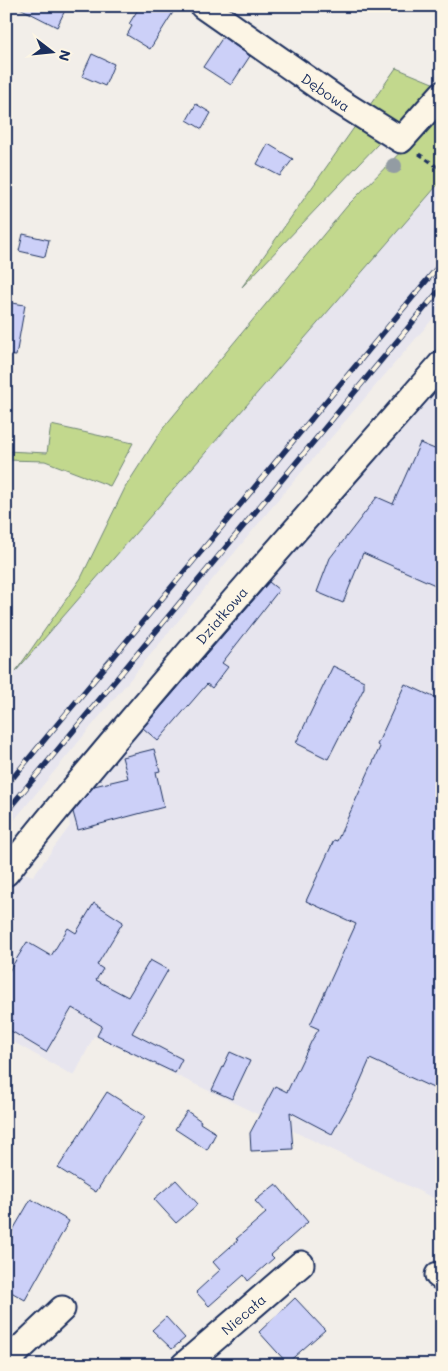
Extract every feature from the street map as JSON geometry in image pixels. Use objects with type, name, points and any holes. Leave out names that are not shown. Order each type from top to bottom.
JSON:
[{"type":"street","name":"Dębowa","points":[[203,6],[339,101],[401,140],[442,94]]},
{"type":"street","name":"Działkowa","points":[[6,873],[86,774],[242,590],[442,363]]},
{"type":"street","name":"Niecała","points":[[184,1365],[301,1264]]},
{"type":"street","points":[[6,1362],[62,1308]]},
{"type":"shaded area","points":[[442,180],[442,308],[282,495],[6,830],[6,682]]},
{"type":"shaded area","points":[[442,375],[442,1202],[94,1036],[74,1076],[6,1038],[6,882],[15,870],[33,876],[70,826],[66,803]]},
{"type":"green space","points":[[396,68],[435,84],[242,287]]},
{"type":"green space","points":[[442,110],[442,180],[16,671],[81,578],[126,486],[164,427],[348,205]]},
{"type":"green space","points":[[51,425],[133,443],[110,486],[45,461],[6,460],[6,451],[47,453]]},
{"type":"building","points":[[16,6],[67,6],[57,27]]},
{"type":"building","points":[[140,6],[177,6],[150,49],[127,35],[132,26],[129,24]]},
{"type":"building","points":[[223,37],[250,56],[231,85],[203,67]]},
{"type":"building","points":[[92,54],[114,64],[105,86],[82,76]]},
{"type":"building","points":[[196,104],[211,113],[202,129],[187,120]]},
{"type":"building","points":[[268,144],[293,159],[280,176],[257,164]]},
{"type":"building","points":[[23,234],[49,240],[45,257],[19,251]]},
{"type":"building","points":[[6,302],[25,305],[16,356],[6,355]]},
{"type":"building","points":[[420,443],[442,452],[442,588],[363,553],[343,603],[317,592],[330,558],[377,497],[393,504]]},
{"type":"building","points":[[269,582],[279,590],[222,663],[228,667],[212,688],[207,684],[158,741],[143,728]]},
{"type":"building","points":[[333,666],[364,681],[364,688],[328,759],[296,743]]},
{"type":"building","points":[[405,684],[442,701],[442,1092],[370,1059],[356,1091],[332,1134],[290,1112],[293,1149],[251,1151],[250,1133],[275,1086],[287,1092],[319,1029],[310,1025],[356,924],[306,901],[334,840],[337,841],[380,747],[377,745]]},
{"type":"building","points":[[154,749],[160,771],[156,772],[164,807],[78,830],[73,812],[94,786],[128,778],[122,757]]},
{"type":"building","points":[[94,903],[123,922],[97,965],[103,969],[96,980],[128,997],[150,960],[168,970],[132,1033],[182,1059],[175,1073],[97,1036],[102,1026],[72,1008],[46,1052],[6,1028],[6,976],[27,942],[51,956],[68,928],[76,933]]},
{"type":"building","points":[[230,1052],[250,1061],[232,1099],[212,1090]]},
{"type":"building","points":[[107,1092],[145,1116],[96,1192],[58,1168]]},
{"type":"building","points":[[187,1111],[201,1121],[200,1123],[216,1133],[207,1150],[175,1129]]},
{"type":"building","points":[[176,1180],[198,1204],[176,1223],[154,1199]]},
{"type":"building","points":[[276,1184],[308,1222],[271,1255],[274,1258],[248,1281],[244,1275],[209,1306],[196,1292],[220,1270],[213,1262],[266,1213],[255,1201]]},
{"type":"building","points":[[31,1199],[69,1221],[25,1300],[6,1289],[6,1242]]},
{"type":"building","points":[[295,1298],[325,1330],[287,1363],[259,1332]]},
{"type":"building","points":[[166,1317],[185,1338],[172,1349],[152,1330]]},
{"type":"railway","points":[[6,786],[442,262]]},
{"type":"railway","points":[[6,812],[442,287]]}]
